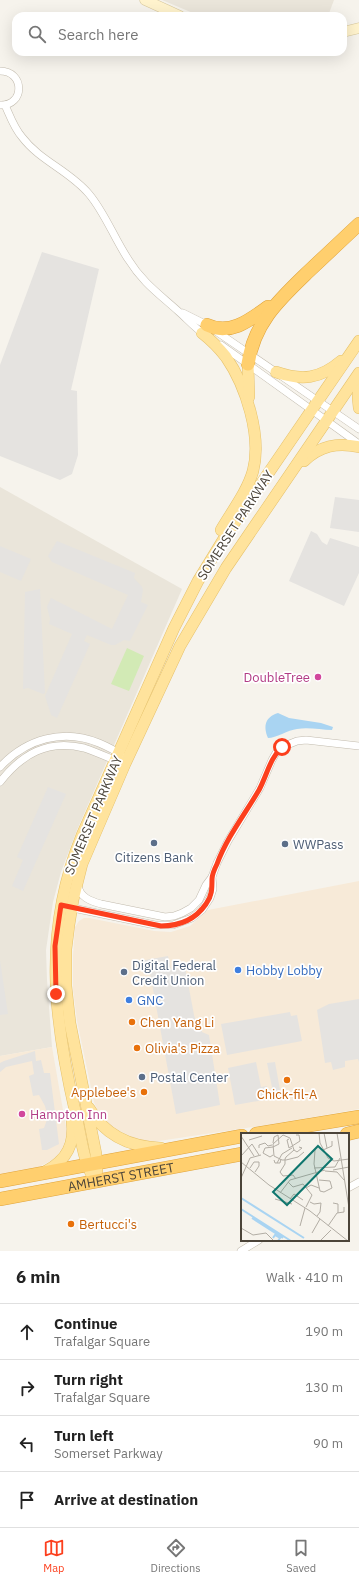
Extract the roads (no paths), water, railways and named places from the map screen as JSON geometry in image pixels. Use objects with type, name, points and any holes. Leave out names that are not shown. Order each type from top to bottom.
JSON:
[{"type":"highway","points":[[249,359],[253,340],[262,323],[277,302],[359,224]]},
{"type":"highway","points":[[205,329],[224,329],[241,325],[269,306],[296,284]]},
{"type":"highway","points":[[262,1133],[359,1117]]},
{"type":"highway","points":[[349,1134],[359,1132]]},
{"type":"highway","name":"AMHERST STREET","points":[[0,1181],[241,1136]]},
{"type":"highway","name":"AMHERST STREET","points":[[0,1199],[241,1154]]},
{"type":"main road","points":[[205,329],[231,365],[242,388],[251,414]]},
{"type":"main road","points":[[276,372],[301,377],[320,375],[338,364],[357,343]]},
{"type":"main road","name":"SOMERSET PARKWAY","points":[[92,1163],[72,1099],[60,1034],[56,988],[55,946],[66,906],[77,882],[120,759],[174,628],[198,581],[228,532],[357,343]]},
{"type":"main road","points":[[198,581],[211,550],[244,492],[255,460],[256,445],[251,414],[248,379],[249,359]]},
{"type":"main road","name":"SOMERSET PARKWAY","points":[[96,1182],[90,1173],[92,1163],[84,1095],[67,998],[66,880],[74,856],[120,759],[195,619],[226,568],[359,373]]},
{"type":"main road","points":[[359,382],[359,408]]},
{"type":"main road","points":[[287,479],[310,455],[320,448],[336,444],[359,447]]},
{"type":"main road","points":[[84,1095],[97,1120],[107,1131],[120,1139],[133,1144],[148,1147],[178,1148]]},
{"type":"main road","points":[[44,1172],[54,1167],[63,1159],[72,1142],[72,1099]]},
{"type":"street","points":[[146,0],[172,12]]},
{"type":"street","points":[[347,31],[359,28]]},
{"type":"street","points":[[0,71],[8,72],[13,75],[19,86],[19,92],[16,98],[11,103],[3,105],[21,137],[39,154],[75,180],[86,190],[99,208],[139,275],[157,294],[315,405],[333,411],[359,429]]},
{"type":"street","points":[[249,359],[276,372],[315,405],[327,421],[359,444]]},
{"type":"street","points":[[0,766],[13,754],[27,745],[44,738],[57,736],[81,737],[89,739],[120,759]]},
{"type":"street","points":[[77,882],[80,892],[86,899],[92,901],[157,916],[170,917],[182,913],[192,908],[199,900],[206,885],[212,877],[228,841],[260,788],[276,753],[282,747],[289,743],[306,740],[359,746]]},
{"type":"street","points":[[0,782],[20,760],[50,746],[74,746],[120,759]]},
{"type":"street","points":[[66,906],[155,925],[173,925],[192,918],[202,910],[210,898],[213,889],[212,877]]},
{"type":"street","points":[[349,1187],[359,1182]]},
{"type":"street","points":[[241,1251],[257,1241]]},
{"type":"water","points":[[278,713],[289,718],[321,723],[333,727],[332,730],[301,728],[268,738],[266,722],[270,717]]},
{"type":"place","name":"DoubleTree","points":[[318,677]]},
{"type":"place","name":"Citizens Bank","points":[[154,843]]},
{"type":"place","name":"WWPass","points":[[285,844]]},
{"type":"place","name":"Hobby Lobby","points":[[238,970]]},
{"type":"place","name":"Digital Federal Credit Union","points":[[124,972]]},
{"type":"place","name":"GNC","points":[[129,1000]]},
{"type":"place","name":"Chen Yang Li","points":[[132,1022]]},
{"type":"place","name":"Olivia's Pizza","points":[[137,1048]]},
{"type":"place","name":"Postal Center","points":[[142,1077]]},
{"type":"place","name":"Chick-fil-A","points":[[287,1080]]},
{"type":"place","name":"Applebee's","points":[[144,1092]]},
{"type":"place","name":"Hampton Inn","points":[[22,1114]]},
{"type":"place","name":"Bertucci's","points":[[71,1224]]}]
